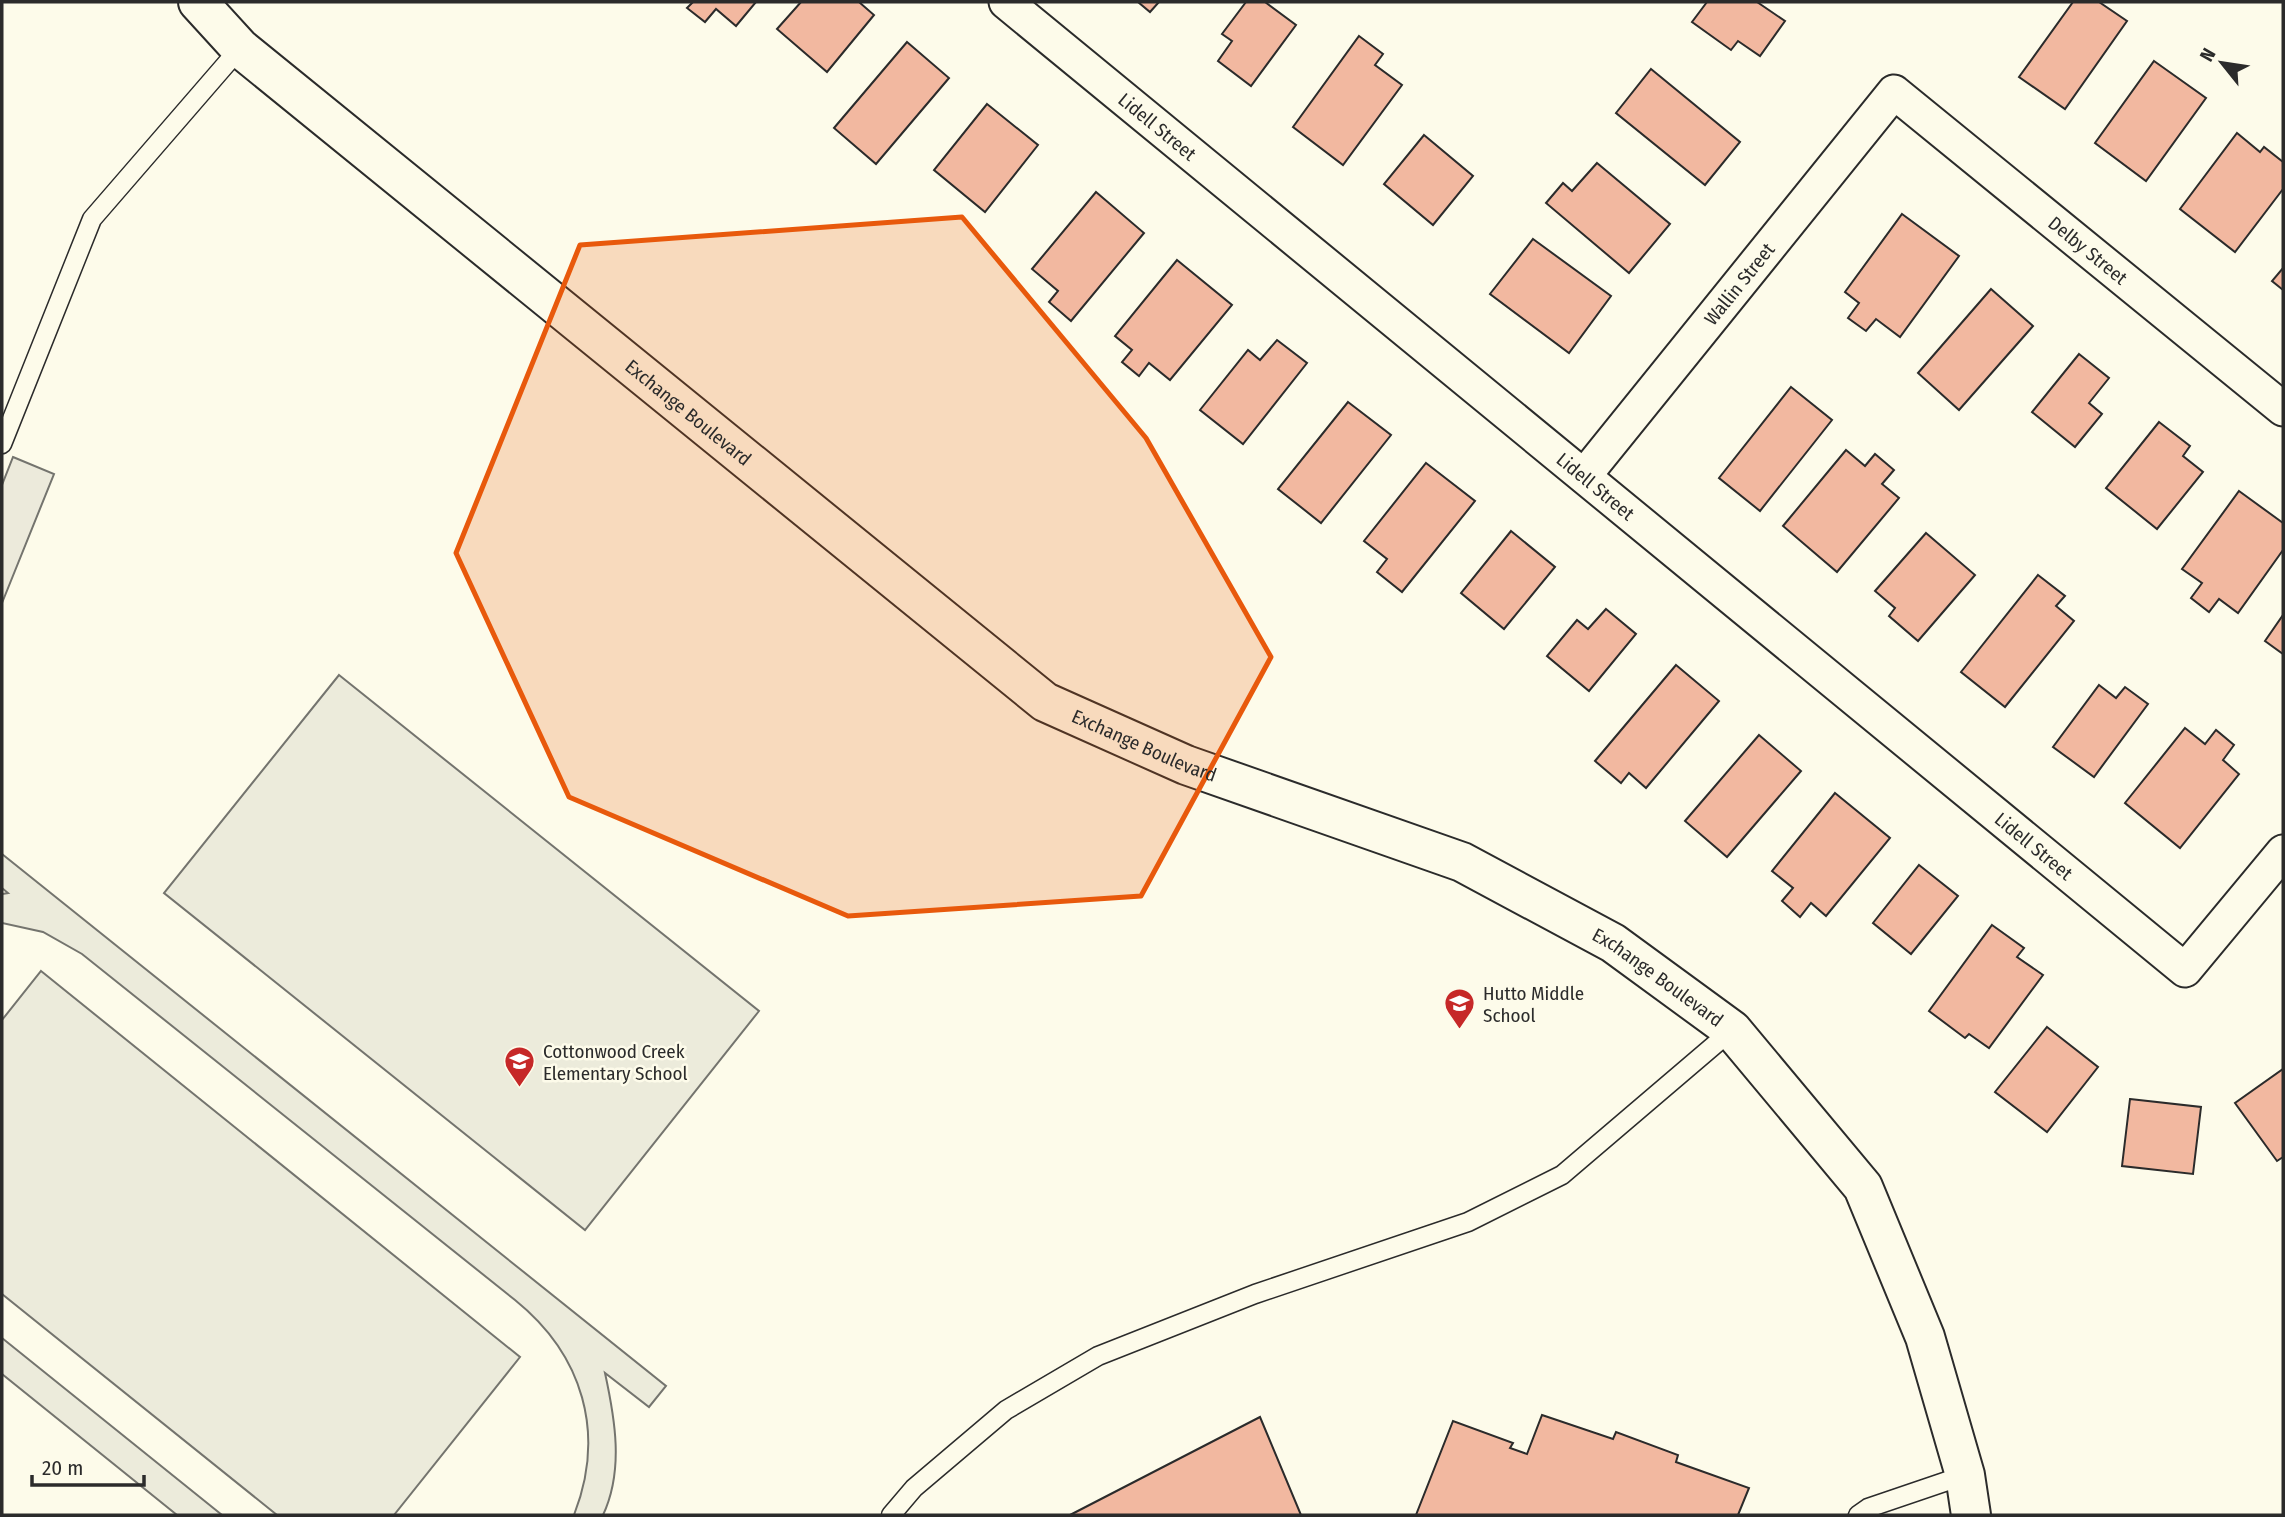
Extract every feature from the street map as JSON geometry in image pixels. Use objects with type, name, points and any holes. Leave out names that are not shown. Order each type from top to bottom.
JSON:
[{"type":"street","name":"Exchange Boulevard","points":[[198,2],[240,48],[1045,702],[1186,765],[1462,862],[1613,943],[1732,1030],[1863,1186],[1925,1337],[1965,1475],[1971,1515]]},
{"type":"street","name":"Lidell Street","points":[[1006,2],[2185,970],[2283,852]]},
{"type":"street","name":"Wallin Street","points":[[1584,476],[1894,92]]},
{"type":"street","name":"Delby Street","points":[[1894,92],[2283,409]]},
{"type":"lane","points":[[2,444],[92,219],[240,48]]},
{"type":"lane","points":[[891,1515],[914,1488],[1006,1410],[1098,1356],[1255,1294],[1468,1222],[1562,1175],[1732,1030]]},
{"type":"lane","points":[[1858,1515],[1868,1508],[1965,1475]]},
{"type":"highlighted area","points":[[962,217],[1146,438],[1271,657],[1141,896],[848,916],[569,797],[456,553],[580,245]]},
{"type":"shaded area","points":[[13,457],[54,474],[2,603],[2,485]]},
{"type":"shaded area","points":[[339,675],[759,1011],[585,1230],[164,893]]},
{"type":"shaded area","points":[[2,854],[666,1386],[649,1407],[605,1373],[616,1444],[614,1480],[603,1515],[574,1515],[588,1455],[582,1397],[572,1371],[557,1345],[538,1322],[515,1300],[82,954],[43,932],[2,923],[2,894],[8,893],[2,888]]},
{"type":"shaded area","points":[[41,971],[520,1357],[394,1515],[277,1515],[2,1294],[2,1020]]},
{"type":"shaded area","points":[[2,1338],[222,1515],[177,1515],[2,1374]]},
{"type":"building","points":[[693,2],[756,2],[736,26],[716,9],[705,22],[687,8]]},
{"type":"building","points":[[801,2],[859,2],[874,15],[827,72],[777,29]]},
{"type":"building","points":[[1138,2],[1159,2],[1150,12]]},
{"type":"building","points":[[1246,2],[1265,2],[1296,25],[1251,86],[1218,61],[1232,41],[1222,34]]},
{"type":"building","points":[[1707,2],[1757,2],[1785,21],[1760,56],[1738,41],[1731,50],[1692,22]]},
{"type":"building","points":[[2073,2],[2099,2],[2127,21],[2065,109],[2019,77]]},
{"type":"building","points":[[1359,36],[1383,54],[1375,65],[1402,85],[1343,165],[1293,127]]},
{"type":"building","points":[[907,42],[949,78],[876,164],[834,128]]},
{"type":"building","points":[[2154,61],[2206,98],[2146,181],[2095,143]]},
{"type":"building","points":[[1651,69],[1740,142],[1705,185],[1616,113]]},
{"type":"building","points":[[987,104],[1038,145],[985,212],[934,170]]},
{"type":"building","points":[[2237,133],[2260,152],[2264,147],[2283,162],[2283,189],[2235,252],[2180,209]]},
{"type":"building","points":[[1424,135],[1473,176],[1433,225],[1384,184]]},
{"type":"building","points":[[1597,163],[1670,224],[1629,273],[1546,203],[1563,183],[1572,191]]},
{"type":"building","points":[[1096,192],[1144,233],[1071,321],[1049,302],[1058,291],[1032,269]]},
{"type":"building","points":[[1902,214],[1959,256],[1900,337],[1876,319],[1866,331],[1848,318],[1859,303],[1845,292]]},
{"type":"building","points":[[1533,239],[1611,296],[1569,353],[1490,294]]},
{"type":"building","points":[[1177,260],[1232,305],[1170,380],[1149,363],[1139,376],[1122,362],[1132,350],[1115,336]]},
{"type":"building","points":[[2283,268],[2283,290],[2272,281]]},
{"type":"building","points":[[1991,289],[2033,326],[1959,410],[1918,373]]},
{"type":"building","points":[[1277,340],[1307,363],[1243,444],[1200,410],[1248,350],[1260,360]]},
{"type":"building","points":[[2079,354],[2109,378],[2089,403],[2102,414],[2075,447],[2032,412]]},
{"type":"building","points":[[1791,387],[1832,420],[1760,511],[1719,478]]},
{"type":"building","points":[[1348,402],[1391,435],[1321,523],[1278,489]]},
{"type":"building","points":[[2159,422],[2190,446],[2183,456],[2203,472],[2157,529],[2106,488]]},
{"type":"building","points":[[1846,450],[1865,466],[1875,454],[1894,470],[1882,484],[1899,498],[1837,572],[1783,526]]},
{"type":"building","points":[[1426,463],[1475,501],[1402,592],[1377,572],[1387,559],[1364,541]]},
{"type":"building","points":[[2239,491],[2283,523],[2283,550],[2238,613],[2219,599],[2209,612],[2191,598],[2202,583],[2182,569]]},
{"type":"building","points":[[1511,531],[1555,567],[1504,629],[1461,593]]},
{"type":"building","points":[[1926,533],[1975,575],[1918,641],[1889,616],[1895,608],[1875,591]]},
{"type":"building","points":[[2038,575],[2065,596],[2056,606],[2074,621],[2005,707],[1961,672]]},
{"type":"building","points":[[1606,609],[1636,634],[1589,691],[1547,656],[1577,620],[1588,629]]},
{"type":"building","points":[[2283,615],[2283,654],[2265,641]]},
{"type":"building","points":[[1676,665],[1719,701],[1646,788],[1629,773],[1621,783],[1595,761]]},
{"type":"building","points":[[2099,685],[2116,698],[2125,687],[2148,704],[2094,777],[2053,747]]},
{"type":"building","points":[[2185,728],[2205,744],[2216,730],[2234,745],[2223,760],[2239,774],[2180,848],[2125,803]]},
{"type":"building","points":[[1759,735],[1801,771],[1727,857],[1685,821]]},
{"type":"building","points":[[1835,793],[1890,838],[1826,916],[1811,903],[1800,917],[1782,901],[1793,888],[1772,871]]},
{"type":"building","points":[[1919,865],[1958,896],[1911,954],[1873,923]]},
{"type":"building","points":[[1992,925],[2024,948],[2017,957],[2043,975],[1989,1048],[1969,1034],[1965,1038],[1929,1011]]},
{"type":"building","points":[[2047,1027],[2098,1067],[2047,1132],[1995,1092]]},
{"type":"building","points":[[2283,1069],[2283,1157],[2277,1161],[2235,1103]]},
{"type":"building","points":[[2130,1099],[2201,1107],[2193,1174],[2122,1166]]},
{"type":"building","points":[[1542,1415],[1613,1439],[1616,1432],[1678,1455],[1676,1462],[1749,1488],[1738,1515],[1416,1515],[1453,1421],[1513,1443],[1510,1448],[1527,1454]]},
{"type":"building","points":[[1260,1417],[1301,1515],[1070,1515]]},
{"type":"place","name":"Hutto Middle School","points":[[1460,1031]]},
{"type":"place","name":"Cottonwood Creek Elementary School","points":[[520,1089]]}]
